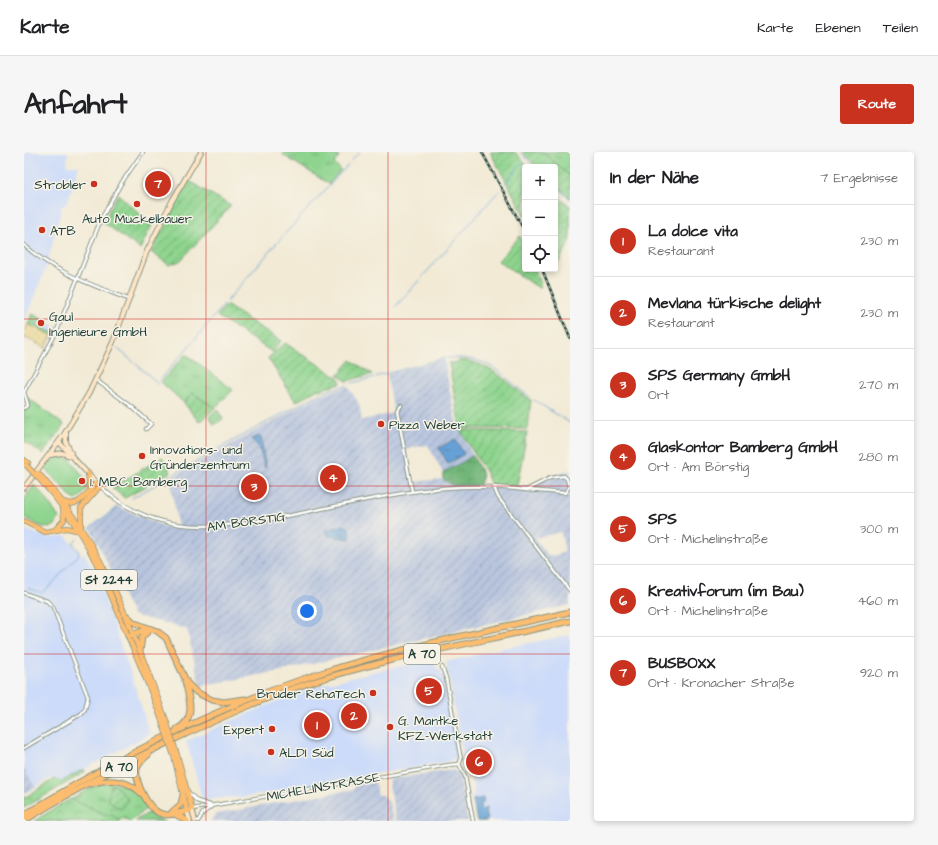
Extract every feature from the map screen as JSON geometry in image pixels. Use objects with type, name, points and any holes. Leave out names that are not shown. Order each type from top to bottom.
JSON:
[{"type":"highway","name":"A 70","points":[[24,815],[99,771],[165,738],[252,699],[319,674],[377,657],[570,612]]},
{"type":"highway","points":[[125,614],[134,623],[151,630],[158,631],[166,638],[187,683],[196,692],[212,700],[228,702],[252,699]]},
{"type":"highway","name":"A 70","points":[[24,821],[77,789],[161,746],[251,705],[327,678],[570,621]]},
{"type":"highway","points":[[131,635],[151,630]]},
{"type":"highway","points":[[140,651],[142,638],[151,630]]},
{"type":"highway","points":[[165,738],[183,725],[189,717],[190,704],[183,674]]},
{"type":"highway","points":[[146,798],[137,778],[137,768],[144,758],[161,746]]},
{"type":"highway","points":[[77,789],[102,781],[114,780],[132,786],[146,798],[158,812],[172,814],[188,821]]},
{"type":"highway","points":[[172,814],[181,804],[183,795]]},
{"type":"highway","points":[[172,814],[190,810]]},
{"type":"main road","name":"St 2244","points":[[25,463],[63,504],[98,556],[125,614],[131,635],[140,651],[188,791],[190,810]]},
{"type":"main road","points":[[88,473],[90,490]]},
{"type":"main road","points":[[54,531],[64,520],[63,504],[71,505],[77,503],[98,484]]},
{"type":"main road","points":[[24,521],[42,531],[54,531],[67,528],[81,529],[80,508],[98,484]]},
{"type":"main road","name":"St 2244","points":[[81,529],[131,635],[164,720]]},
{"type":"main road","name":"St 2244","points":[[176,756],[183,795],[190,810]]},
{"type":"street","points":[[24,408],[28,405],[24,392],[53,338],[103,215],[143,152]]},
{"type":"street","points":[[24,488],[66,432],[96,380],[113,342],[128,299],[158,228],[201,152]]},
{"type":"street","points":[[24,245],[48,264],[128,299]]},
{"type":"street","points":[[96,380],[131,406],[151,424],[146,428]]},
{"type":"street","points":[[401,405],[397,410],[412,492]]},
{"type":"street","points":[[66,432],[66,442],[72,457]]},
{"type":"street","name":"AM BÖRSTIG","points":[[59,442],[98,484],[118,501],[145,515],[179,525],[203,527],[250,523],[412,492],[454,487],[494,487],[526,490],[565,493],[568,491],[569,483],[564,476],[557,476],[526,490]]},
{"type":"street","points":[[50,455],[62,453],[72,457]]},
{"type":"street","points":[[494,487],[498,497],[570,591]]},
{"type":"street","points":[[24,593],[47,601],[53,607],[58,616],[88,697],[85,709],[81,714],[24,748]]},
{"type":"street","points":[[442,667],[446,678],[461,760],[459,764],[465,776],[473,821]]},
{"type":"street","name":"MICHELINSTRASSE","points":[[190,810],[449,764],[459,764]]},
{"type":"street","points":[[188,791],[197,801],[213,806]]},
{"type":"street","points":[[198,821],[203,813],[213,806]]},
{"type":"street","name":"St 2244","points":[[188,821],[190,810]]},
{"type":"street","name":"St 2244","points":[[190,810],[195,821]]},
{"type":"shaded area","points":[[24,152],[68,152],[67,166],[79,166],[67,204],[62,206],[46,268],[24,322]]},
{"type":"shaded area","points":[[32,314],[55,326],[52,335],[28,324]]},
{"type":"shaded area","points":[[444,359],[456,423],[473,456],[443,473],[428,445],[406,449],[412,482],[443,479],[453,485],[527,486],[570,470],[570,605],[286,670],[200,686],[187,629],[133,615],[90,528],[118,507],[166,527],[178,528],[170,478],[315,398],[348,386],[359,404],[362,420],[394,413],[387,375]],"holes":[[[561,532],[565,552],[549,557],[535,538]]]},
{"type":"shaded area","points":[[24,529],[48,538],[66,536],[81,555],[84,553],[95,573],[131,674],[150,734],[62,781],[50,778],[24,794]]},
{"type":"shaded area","points":[[570,635],[570,821],[476,821],[471,798],[474,793],[471,776],[466,772],[446,662],[503,648]]},
{"type":"shaded area","points":[[434,660],[435,666],[442,673],[458,751],[456,757],[451,761],[240,798],[231,797],[204,800],[202,798],[186,741],[268,705],[325,684],[376,671]]},
{"type":"shaded area","points":[[24,768],[35,787],[24,794]]},
{"type":"shaded area","points":[[453,770],[459,774],[468,821],[396,821],[388,779]]},
{"type":"shaded area","points":[[375,782],[377,795],[383,795],[389,802],[393,821],[210,821],[216,814],[354,789],[354,786]]},
{"type":"green space","points":[[285,152],[331,152],[339,157],[334,164],[341,170],[329,184],[283,155]]},
{"type":"green space","points":[[490,152],[515,152],[526,164],[522,164],[522,211]]},
{"type":"green space","points":[[522,152],[543,152],[556,164],[534,164]]},
{"type":"green space","points":[[543,152],[570,152],[570,176],[558,164]]},
{"type":"green space","points":[[558,165],[570,176],[570,198],[558,186]]},
{"type":"green space","points":[[188,180],[231,206],[180,261],[169,265],[151,252]]},
{"type":"green space","points":[[118,194],[152,225],[140,249],[103,222]]},
{"type":"green space","points":[[558,196],[570,206],[570,242],[558,263]]},
{"type":"green space","points":[[520,236],[522,240],[522,272],[536,272],[541,287],[539,288],[498,261]]},
{"type":"green space","points":[[226,305],[281,341],[272,352],[217,316]]},
{"type":"green space","points":[[32,314],[44,320],[39,320],[37,325],[51,332],[53,331],[52,335],[28,324]]},
{"type":"green space","points":[[285,343],[339,378],[341,383],[319,390],[318,389],[296,402],[268,358]]},
{"type":"green space","points":[[186,354],[233,390],[215,408],[192,393],[184,403],[161,382]]},
{"type":"green space","points":[[351,360],[372,374],[347,381],[338,375]]},
{"type":"green space","points":[[459,360],[480,364],[498,374],[531,400],[528,429],[460,428],[449,363],[458,362]]},
{"type":"green space","points":[[192,393],[215,408],[199,422],[184,403]]},
{"type":"green space","points":[[27,397],[64,425],[43,454],[24,441],[24,410],[29,407]]},
{"type":"green space","points":[[217,409],[223,419],[214,425],[209,417]]},
{"type":"green space","points":[[460,430],[527,432],[517,486],[491,485],[486,473]]},
{"type":"green space","points":[[473,456],[483,475],[480,485],[453,485],[443,479],[443,473]]},
{"type":"green space","points":[[63,457],[71,460],[88,483],[86,491],[77,500],[72,498],[44,467],[56,458]]},
{"type":"green space","points":[[162,457],[171,472],[125,498],[112,488]]},
{"type":"green space","points":[[34,485],[45,497],[59,518],[55,525],[50,528],[40,526],[24,517],[24,500]]},
{"type":"green space","points":[[84,769],[85,772],[24,808],[24,798],[54,779],[62,781]]},
{"type":"green space","points":[[105,783],[125,786],[140,796],[148,807],[131,821],[120,818],[117,821],[36,821],[90,788]]},
{"type":"green space","points":[[112,785],[116,785],[128,800],[120,809],[107,799]]},
{"type":"green space","points":[[70,799],[110,816],[111,814],[121,821],[34,821]]},
{"type":"green space","points":[[148,813],[157,819],[165,821],[135,821]]},
{"type":"sand","points":[[28,324],[52,335],[46,348],[24,337]]},
{"type":"water","points":[[259,436],[261,438],[266,468],[263,464],[257,445],[251,439]]},
{"type":"water","points":[[455,439],[464,454],[448,463],[439,448]]},
{"type":"water","points":[[344,525],[349,528],[350,539],[329,536],[325,531]]},
{"type":"water","points":[[483,798],[484,803],[480,804],[481,810],[487,808],[485,811],[487,821],[477,821],[473,800]]},
{"type":"waterway","points":[[351,161],[360,152]]},
{"type":"waterway","points":[[520,152],[532,164]]},
{"type":"waterway","points":[[505,184],[523,162]]},
{"type":"waterway","points":[[284,235],[348,165]]},
{"type":"waterway","points":[[558,188],[570,199]]},
{"type":"waterway","points":[[460,235],[497,193]]},
{"type":"waterway","points":[[227,301],[282,237]]},
{"type":"waterway","points":[[396,306],[458,237]]},
{"type":"waterway","points":[[160,380],[224,305]]},
{"type":"waterway","points":[[117,348],[158,383],[156,385]]},
{"type":"waterway","points":[[352,383],[445,358]]},
{"type":"waterway","points":[[448,358],[463,358],[485,363],[502,374],[530,397]]},
{"type":"waterway","points":[[218,449],[321,393],[347,385]]},
{"type":"waterway","points":[[534,400],[570,423]]},
{"type":"waterway","points":[[132,498],[213,452]]},
{"type":"waterway","points":[[89,529],[118,506]]},
{"type":"waterway","points":[[28,588],[42,593],[52,584],[79,554],[73,543],[77,539]]},
{"type":"railway","points":[[482,152],[522,226]]},
{"type":"railway","points":[[543,272],[570,338]]},
{"type":"place","name":"Strobler","points":[[94,184]]},
{"type":"place","name":"BUSBOXX","points":[[158,184]]},
{"type":"place","name":"Auto Muckelbauer","points":[[137,204]]},
{"type":"place","name":"ATB","points":[[42,230]]},
{"type":"place","name":"Gaul Ingenieure GmbH","points":[[41,323]]},
{"type":"place","name":"Pizza Weber","points":[[381,424]]},
{"type":"place","name":"Innovations- und Gründerzentrum","points":[[142,456]]},
{"type":"place","name":"Glaskontor Bamberg GmbH","points":[[333,478]]},
{"type":"place","name":"1. MBC Bamberg","points":[[82,481]]},
{"type":"place","name":"SPS Germany GmbH","points":[[254,487]]},
{"type":"place","name":"SPS","points":[[429,691]]},
{"type":"place","name":"Bruder RehaTech","points":[[373,693]]},
{"type":"place","name":"Mevlana türkische delight","points":[[354,716]]},
{"type":"place","name":"La dolce vita","points":[[317,725]]},
{"type":"place","name":"G. Mantke KFZ-Werkstatt","points":[[390,727]]},
{"type":"place","name":"Expert","points":[[272,729]]},
{"type":"place","name":"ALDI Süd","points":[[271,752]]},
{"type":"place","name":"Kreativforum (im Bau)","points":[[479,762]]}]
